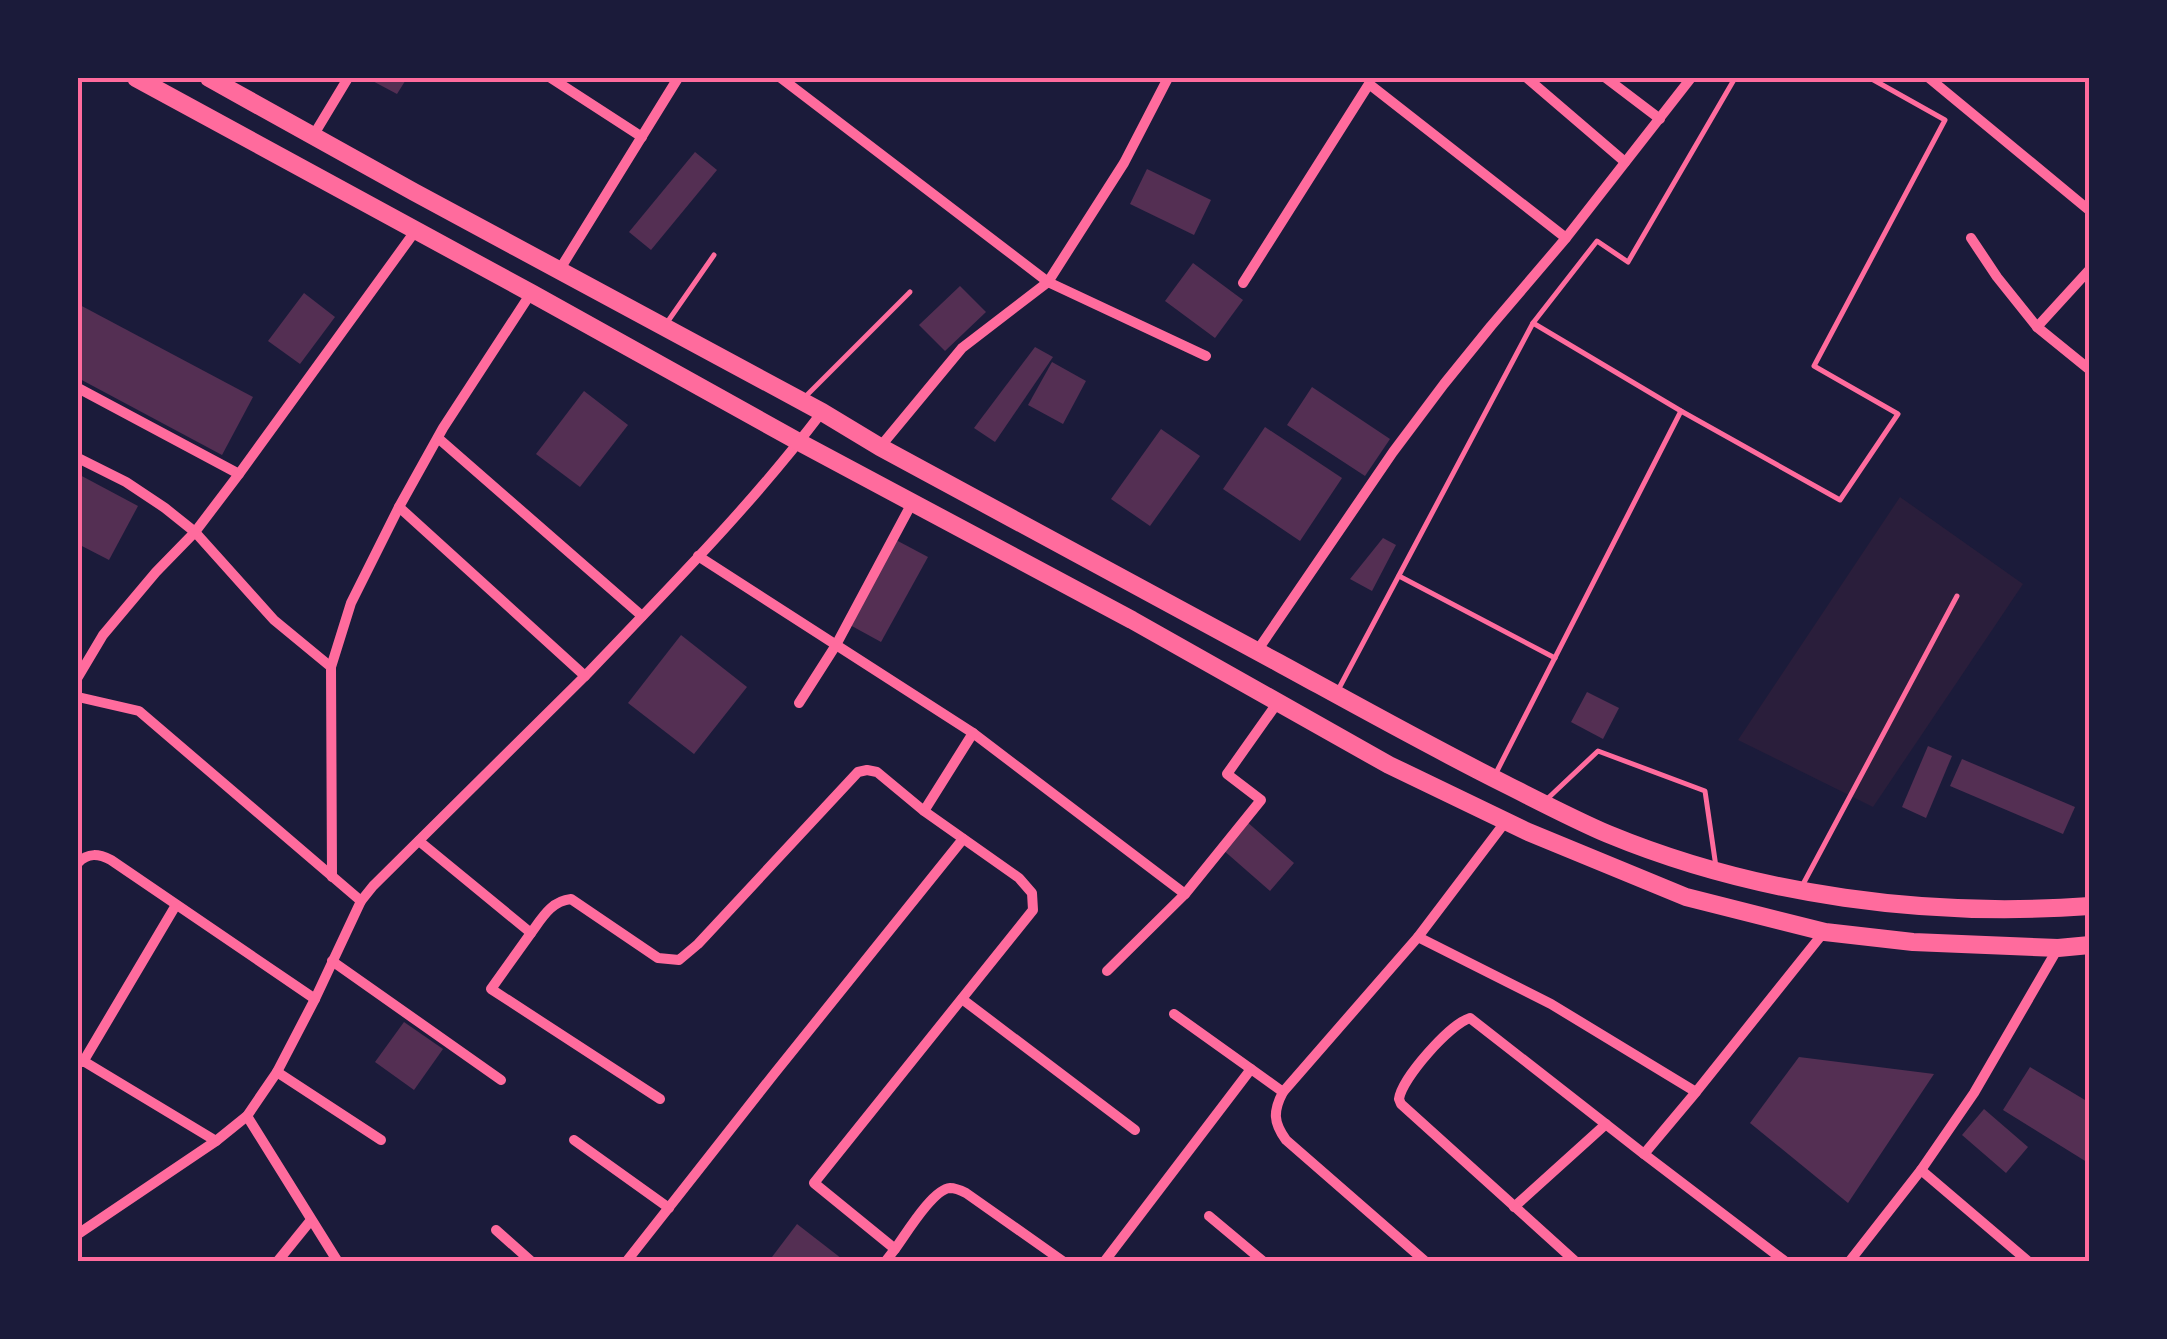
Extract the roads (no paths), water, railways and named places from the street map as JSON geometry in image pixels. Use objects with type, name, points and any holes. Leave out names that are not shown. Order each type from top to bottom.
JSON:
[{"type":"main road","points":[[136,78],[1132,620],[1389,765],[1526,831],[1686,897],[1825,932],[1912,942],[2058,948],[2090,945]]},
{"type":"main road","points":[[208,78],[1335,694],[1607,834],[1717,871],[1800,890],[1981,910],[2090,906]]},
{"type":"street","points":[[313,136],[348,78]]},
{"type":"street","points":[[552,78],[642,137]]},
{"type":"street","points":[[560,269],[678,78]]},
{"type":"street","points":[[780,78],[1048,282],[1206,356]]},
{"type":"street","points":[[880,447],[962,348],[1048,282],[1124,163],[1168,78]]},
{"type":"street","points":[[1527,78],[1625,162]]},
{"type":"street","points":[[1606,78],[1660,119]]},
{"type":"street","points":[[1258,652],[1393,452],[1690,78]]},
{"type":"street","points":[[1929,78],[2090,211]]},
{"type":"street","points":[[1244,283],[1365,81],[1566,238]]},
{"type":"street","points":[[78,677],[103,635],[195,532],[240,474],[416,230]]},
{"type":"street","points":[[1971,238],[2037,327],[2090,370]]},
{"type":"street","points":[[2037,327],[2090,270]]},
{"type":"street","points":[[332,877],[331,667],[352,603],[438,438],[531,293]]},
{"type":"street","points":[[78,388],[240,474]]},
{"type":"street","points":[[78,1234],[248,1116],[277,1072],[361,901],[373,886],[642,616],[822,412]]},
{"type":"street","points":[[438,438],[642,616]]},
{"type":"street","points":[[78,458],[166,508],[195,532],[274,620],[331,667]]},
{"type":"street","points":[[799,703],[836,645],[912,503]]},
{"type":"street","points":[[399,507],[585,676]]},
{"type":"street","points":[[698,556],[973,733],[1185,894]]},
{"type":"street","points":[[78,696],[139,711],[361,901]]},
{"type":"street","points":[[1106,971],[1185,894],[1261,800],[1226,774],[1278,702]]},
{"type":"street","points":[[924,811],[973,733]]},
{"type":"street","points":[[660,1099],[491,988],[550,908],[561,900],[582,905],[658,958],[679,960],[858,772],[877,772],[924,811],[1019,878],[1032,893],[1034,902],[1028,917],[814,1183],[895,1249]]},
{"type":"street","points":[[1426,1262],[1286,1140],[1274,1118],[1276,1105],[1283,1092],[1418,937],[1506,820]]},
{"type":"street","points":[[626,1262],[963,840]]},
{"type":"street","points":[[419,842],[531,933]]},
{"type":"street","points":[[78,863],[91,854],[101,855],[315,1000]]},
{"type":"street","points":[[176,905],[80,1060],[216,1141]]},
{"type":"street","points":[[1644,1154],[1825,932]]},
{"type":"street","points":[[1418,937],[1551,1004],[1696,1092]]},
{"type":"street","points":[[1849,1262],[1921,1170],[1974,1093],[2058,948]]},
{"type":"street","points":[[332,961],[501,1080]]},
{"type":"street","points":[[962,999],[1136,1130]]},
{"type":"street","points":[[1174,1014],[1283,1092]]},
{"type":"street","points":[[1576,1262],[1398,1099],[1401,1088],[1422,1060],[1460,1021],[1476,1020],[1786,1262]]},
{"type":"street","points":[[1104,1262],[1252,1069]]},
{"type":"street","points":[[277,1072],[380,1140]]},
{"type":"street","points":[[248,1116],[338,1262]]},
{"type":"street","points":[[1514,1207],[1606,1124]]},
{"type":"street","points":[[574,1140],[669,1208]]},
{"type":"street","points":[[1921,1170],[2030,1262]]},
{"type":"street","points":[[885,1262],[930,1201],[949,1188],[966,1192],[1064,1262]]},
{"type":"street","points":[[1209,1216],[1264,1262]]},
{"type":"street","points":[[277,1262],[311,1220]]},
{"type":"street","points":[[496,1230],[532,1262]]},
{"type":"lane","points":[[1335,694],[1533,323],[1596,241],[1628,262],[1735,78]]},
{"type":"lane","points":[[1533,323],[1840,500],[1898,414],[1814,366],[1945,120],[1870,78]]},
{"type":"lane","points":[[664,326],[714,255]]},
{"type":"lane","points":[[801,401],[910,292]]},
{"type":"lane","points":[[1494,778],[1681,411]]},
{"type":"lane","points":[[1399,576],[1555,658]]},
{"type":"lane","points":[[1800,890],[1957,596]]},
{"type":"lane","points":[[1543,803],[1598,751],[1705,791],[1717,871]]}]
